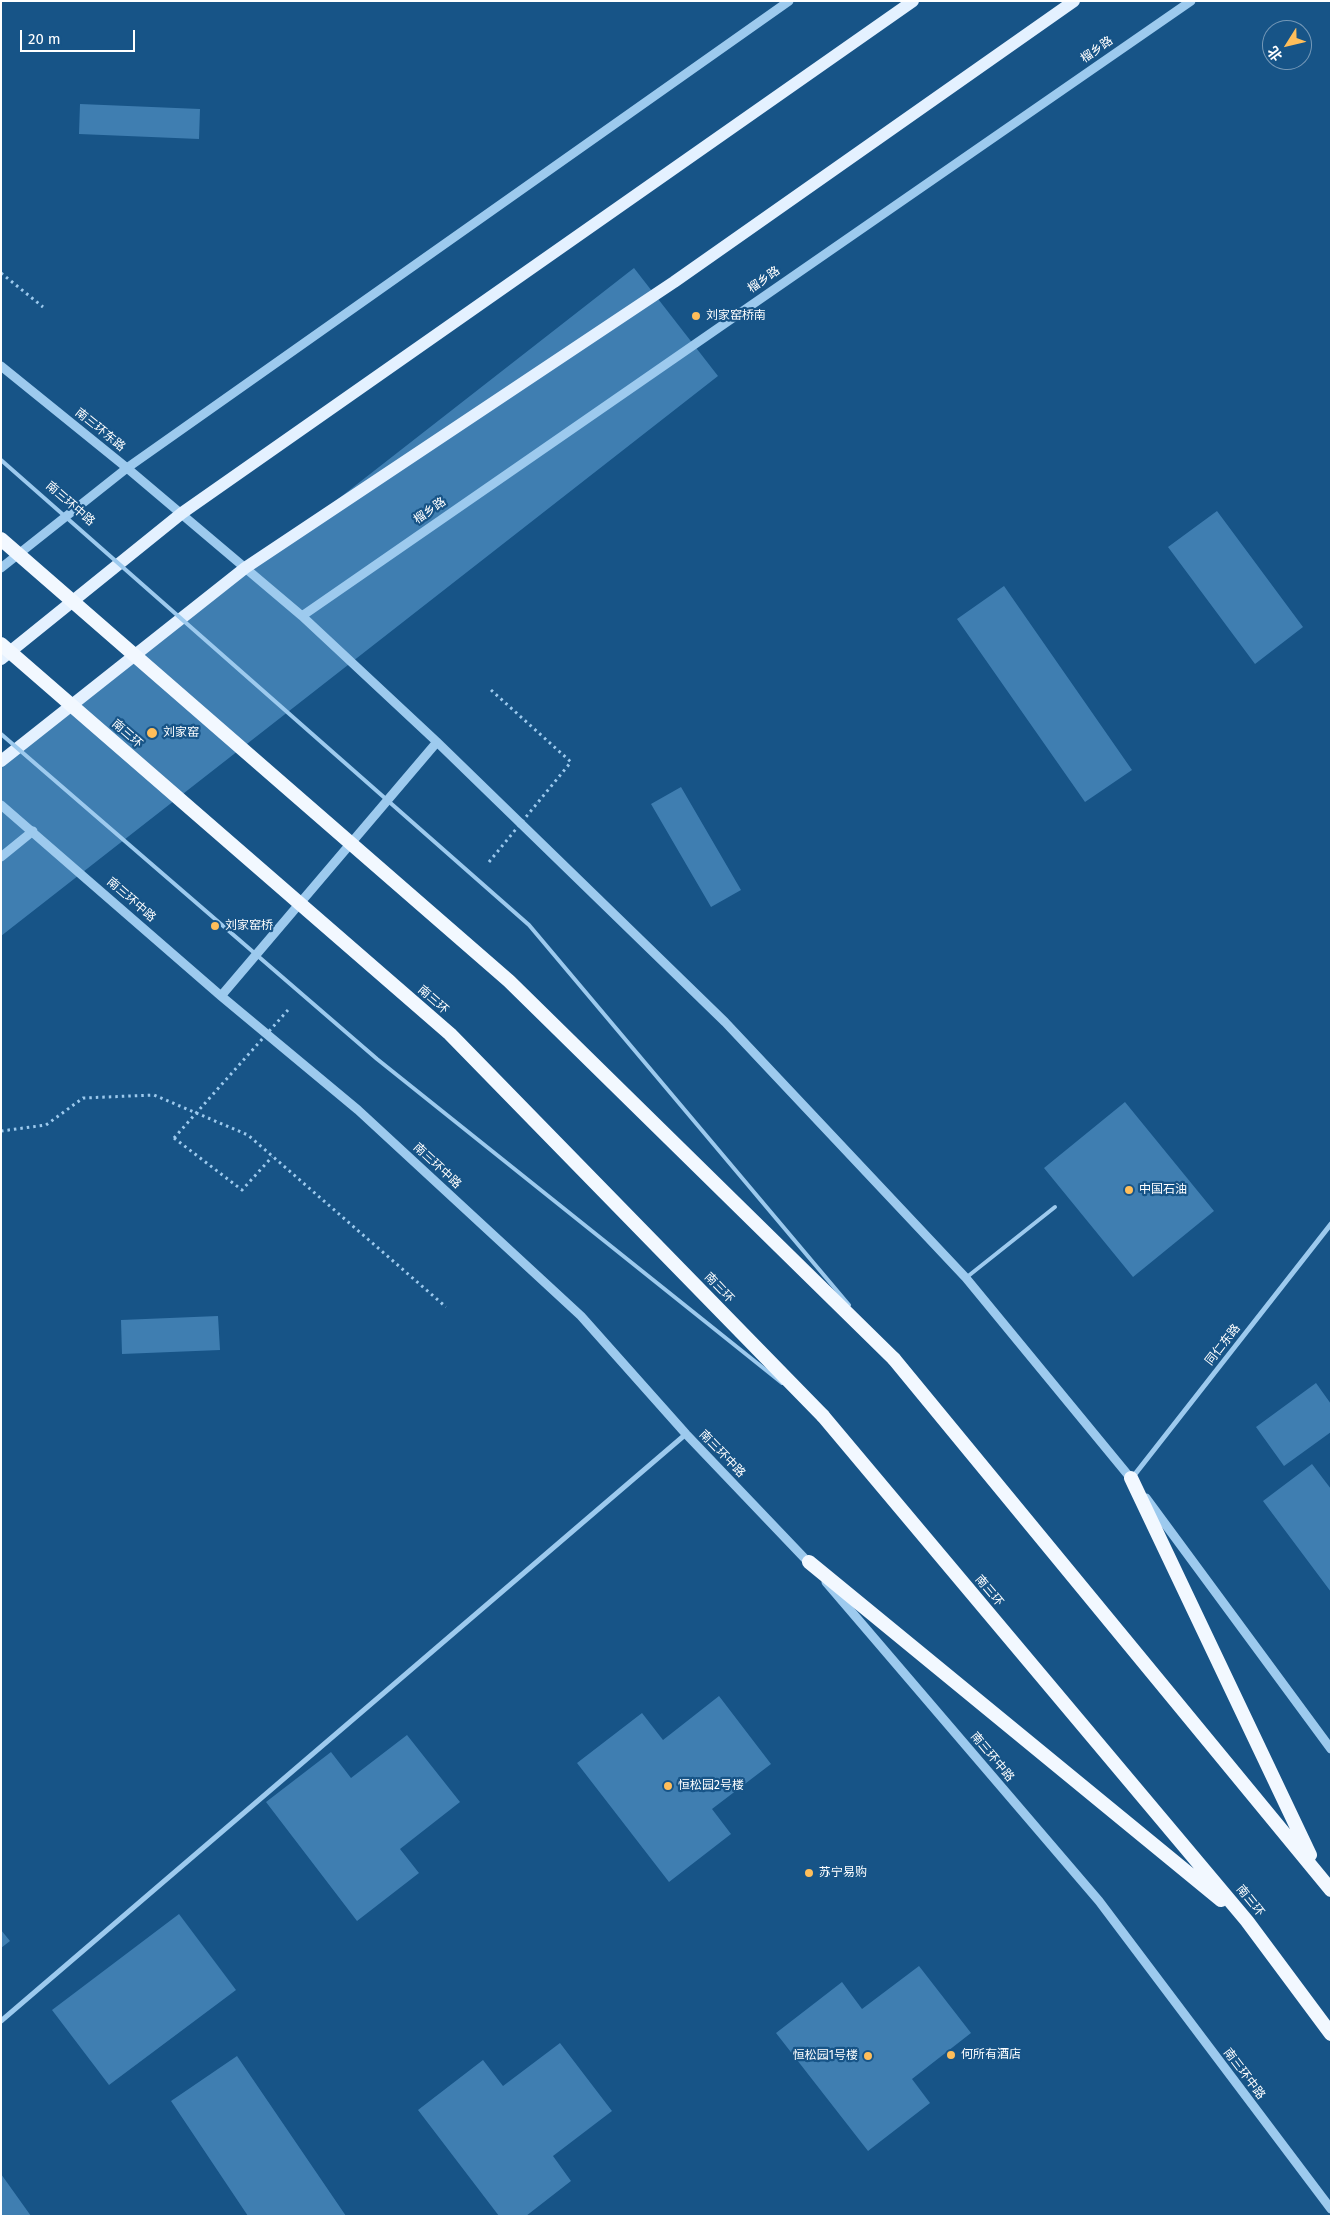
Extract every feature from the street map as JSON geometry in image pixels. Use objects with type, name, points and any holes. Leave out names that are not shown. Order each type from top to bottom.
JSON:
[{"type":"highway","points":[[1,539],[509,981],[894,1359],[1331,1890]]},
{"type":"highway","name":"南三环","points":[[1,644],[450,1034],[823,1416],[1247,1921],[1331,2034]]},
{"type":"highway","points":[[1131,1478],[1319,1874]]},
{"type":"highway","points":[[808,1562],[1247,1921]]},
{"type":"main road","points":[[1,659],[182,513],[913,1]]},
{"type":"main road","points":[[1,760],[245,568],[674,282],[1074,1]]},
{"type":"street","points":[[1,568],[127,468],[789,1]]},
{"type":"street","name":"榴乡路","points":[[302,616],[1192,1]]},
{"type":"street","name":"南三环东路","points":[[1,366],[182,513],[245,568]]},
{"type":"street","points":[[245,568],[302,616],[437,742],[725,1022],[966,1278],[1131,1478],[1331,1749]]},
{"type":"street","points":[[221,996],[437,742]]},
{"type":"street","name":"南三环中路","points":[[1,805],[221,996],[358,1110],[581,1316],[686,1434],[808,1562],[1099,1902],[1331,2209]]},
{"type":"street","points":[[1,857],[33,832]]},
{"type":"street","name":"同仁东路","points":[[1131,1478],[1331,1224]]},
{"type":"street","points":[[1,2021],[686,1434]]},
{"type":"lane","name":"南三环中路","points":[[1,460],[529,925],[894,1359]]},
{"type":"lane","points":[[1,734],[377,1059],[823,1416]]},
{"type":"lane","points":[[966,1278],[1056,1207]]},
{"type":"path","points":[[1,273],[43,307]]},
{"type":"path","points":[[485,866],[571,762],[491,690]]},
{"type":"path","points":[[272,1157],[242,1190],[174,1138],[289,1008]]},
{"type":"path","points":[[1,1131],[46,1125],[83,1098],[154,1095],[248,1135],[446,1307]]},
{"type":"building","points":[[80,104],[200,109],[199,139],[79,134]]},
{"type":"building","points":[[634,268],[718,376],[1,936],[1,762]]},
{"type":"building","points":[[1217,511],[1303,627],[1255,664],[1168,547]]},
{"type":"building","points":[[1004,586],[1132,770],[1085,802],[957,619]]},
{"type":"building","points":[[681,787],[741,890],[711,907],[651,804]]},
{"type":"building","name":"中国石油","points":[[1125,1102],[1214,1211],[1133,1277],[1044,1168]]},
{"type":"building","points":[[218,1316],[220,1350],[122,1354],[121,1320]]},
{"type":"building","points":[[1316,1383],[1331,1404],[1331,1432],[1284,1466],[1256,1427]]},
{"type":"building","points":[[1312,1464],[1331,1489],[1331,1592],[1263,1501]]},
{"type":"building","name":"恒松园2号楼","points":[[719,1696],[771,1764],[712,1809],[731,1834],[669,1882],[577,1763],[642,1713],[663,1740]]},
{"type":"building","points":[[407,1735],[460,1802],[400,1849],[419,1873],[357,1921],[266,1802],[331,1752],[351,1778]]},
{"type":"building","points":[[179,1914],[236,1990],[109,2085],[52,2010]]},
{"type":"building","points":[[1,1930],[10,1941],[1,1948]]},
{"type":"building","name":"恒松园1号楼","points":[[919,1966],[971,2033],[912,2079],[930,2103],[868,2151],[776,2033],[842,1982],[862,2009]]},
{"type":"building","points":[[560,2043],[612,2111],[553,2156],[571,2181],[526,2216],[499,2216],[418,2110],[483,2060],[503,2086]]},
{"type":"building","points":[[237,2056],[346,2216],[248,2216],[171,2101]]},
{"type":"building","points":[[1,2174],[31,2216],[1,2216]]},
{"type":"place","name":"刘家窑桥南","points":[[696,316]]},
{"type":"place","name":"刘家窑","points":[[152,733]]},
{"type":"place","name":"刘家窑桥","points":[[215,926]]},
{"type":"place","name":"中国石油","points":[[1129,1190]]},
{"type":"place","name":"恒松园2号楼","points":[[668,1786]]},
{"type":"place","name":"苏宁易购","points":[[809,1873]]},
{"type":"place","name":"何所有酒店","points":[[951,2055]]},
{"type":"place","name":"恒松园1号楼","points":[[868,2056]]}]
